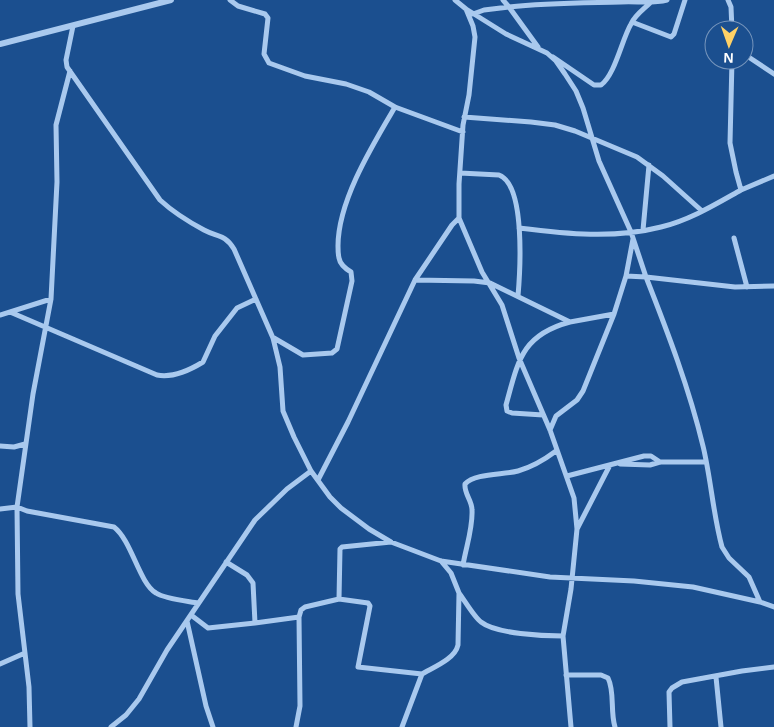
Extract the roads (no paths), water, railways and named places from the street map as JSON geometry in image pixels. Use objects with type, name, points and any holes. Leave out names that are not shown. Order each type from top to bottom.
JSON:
[{"type":"street","points":[[0,44],[171,0]]},
{"type":"street","points":[[230,0],[238,6],[265,14],[268,18],[264,54],[269,64],[305,76],[346,84],[369,92],[395,108],[463,132]]},
{"type":"street","points":[[455,0],[473,14],[506,34],[538,48],[562,62],[594,85],[601,85],[607,79],[632,22],[653,2]]},
{"type":"street","points":[[503,0],[538,48]]},
{"type":"street","points":[[473,14],[484,10],[545,4],[653,2],[667,0]]},
{"type":"street","points":[[632,22],[671,37],[674,34],[685,0]]},
{"type":"street","points":[[728,0],[731,7],[732,20]]},
{"type":"street","points":[[466,9],[475,37],[464,117],[459,218],[482,272],[502,305],[519,358],[550,430],[574,498],[577,529],[572,579],[563,636],[571,727]]},
{"type":"street","points":[[73,26],[66,60],[70,71],[160,200],[203,230],[226,238],[230,242],[273,338],[280,367],[284,411],[311,471],[340,508],[391,542],[441,561],[518,574],[572,579],[634,581],[693,587],[774,607]]},
{"type":"street","points":[[552,56],[576,91],[583,108],[603,170],[631,232],[683,375],[706,462],[722,547],[725,554],[749,577],[760,602]]},
{"type":"street","points":[[754,61],[774,74]]},
{"type":"street","points":[[732,70],[730,143],[742,190]]},
{"type":"street","points":[[30,727],[29,687],[18,594],[17,507],[33,394],[51,299],[57,191],[56,125],[70,71]]},
{"type":"street","points":[[273,338],[304,355],[332,353],[337,349],[352,280],[351,272],[338,258],[343,216],[371,147],[395,108]]},
{"type":"street","points":[[464,117],[555,125],[624,151],[649,165],[702,211]]},
{"type":"street","points":[[643,230],[649,165]]},
{"type":"street","points":[[460,173],[492,174],[504,177],[509,184],[516,205],[519,228],[521,253],[518,296]]},
{"type":"street","points":[[519,228],[580,235],[643,230],[670,224],[702,211],[774,176]]},
{"type":"street","points":[[318,480],[348,422],[415,280],[452,224],[459,218]]},
{"type":"street","points":[[734,238],[747,287]]},
{"type":"street","points":[[550,430],[556,416],[573,404],[580,396],[614,314],[626,276],[633,239]]},
{"type":"street","points":[[626,276],[747,287],[774,286]]},
{"type":"street","points":[[415,280],[490,283],[570,322]]},
{"type":"street","points":[[0,315],[51,299]]},
{"type":"street","points":[[10,312],[165,377],[203,362],[216,336],[237,308],[256,299]]},
{"type":"street","points":[[543,415],[507,411],[506,405],[519,358],[538,335],[556,326],[614,314]]},
{"type":"street","points":[[0,446],[25,444]]},
{"type":"street","points":[[463,565],[472,512],[471,503],[465,491],[465,484],[472,479],[528,468],[556,451]]},
{"type":"street","points":[[567,476],[644,456],[651,456],[660,462]]},
{"type":"street","points":[[613,464],[650,466],[660,462],[706,462]]},
{"type":"street","points":[[577,529],[613,464]]},
{"type":"street","points":[[110,727],[126,715],[140,699],[167,650],[255,520],[287,489],[311,471]]},
{"type":"street","points":[[0,509],[17,507],[27,511],[114,526],[124,537],[143,576],[154,592],[198,603]]},
{"type":"street","points":[[339,599],[340,549],[342,547],[391,542]]},
{"type":"street","points":[[441,561],[451,574],[459,593],[481,622],[492,627],[524,634],[563,636]]},
{"type":"street","points":[[226,562],[248,575],[253,583],[255,623]]},
{"type":"street","points":[[296,727],[300,706],[299,617],[304,607],[339,599],[368,603],[370,606],[358,667],[422,674],[446,660],[457,649],[459,593]]},
{"type":"street","points":[[191,615],[208,628],[299,617]]},
{"type":"street","points":[[186,621],[212,727]]},
{"type":"street","points":[[0,664],[24,653]]},
{"type":"street","points":[[670,727],[669,692],[682,682],[774,667]]},
{"type":"street","points":[[402,727],[422,674]]},
{"type":"street","points":[[566,675],[601,675],[608,678],[610,681],[615,727]]},
{"type":"street","points":[[716,677],[722,727]]}]
